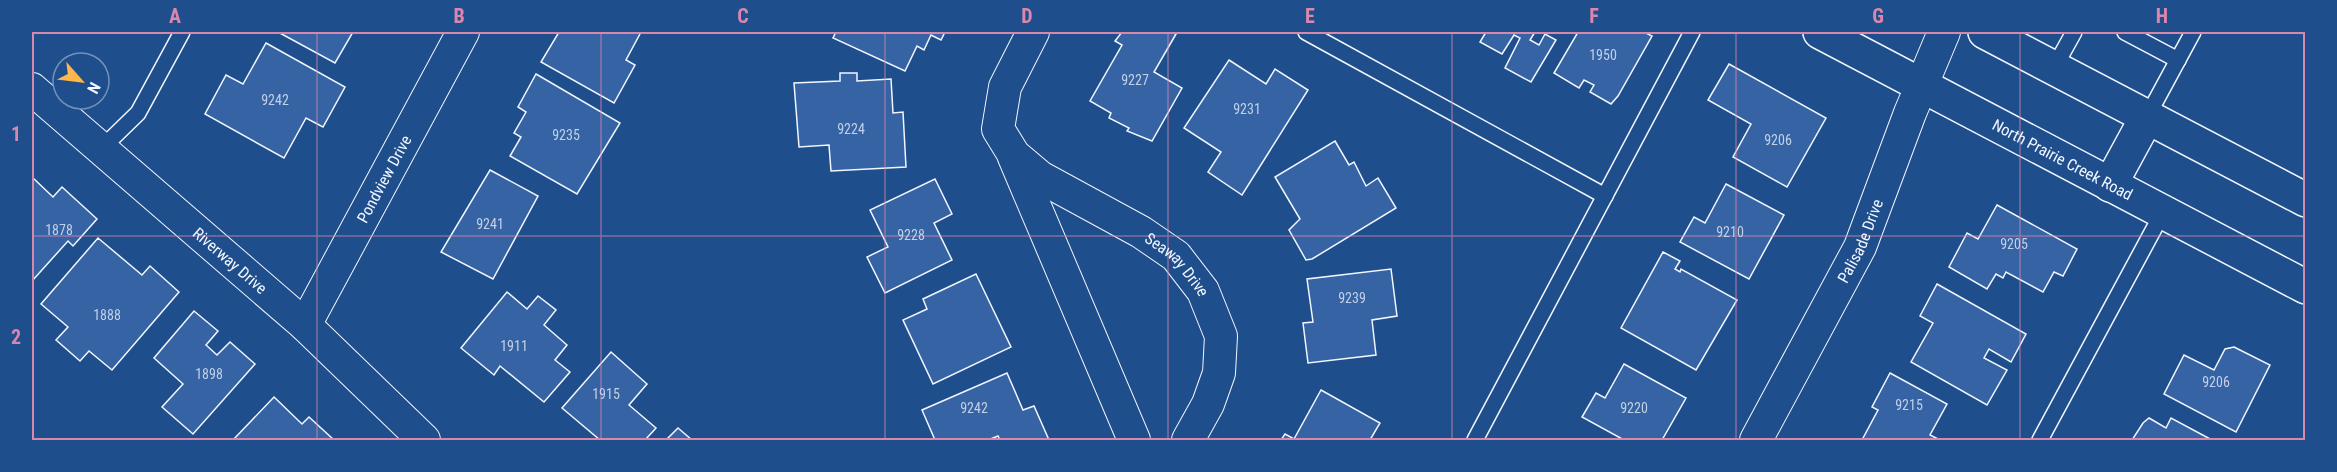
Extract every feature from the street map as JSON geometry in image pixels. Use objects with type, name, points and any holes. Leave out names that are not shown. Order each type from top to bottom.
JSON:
[{"type":"main road","name":"North Prairie Creek Road","points":[[1821,32],[2306,287]]},
{"type":"main road","points":[[1985,32],[2306,200]]},
{"type":"main road","points":[[2110,185],[2147,117]]},
{"type":"street","name":"Pondview Drive","points":[[305,326],[463,32]]},
{"type":"street","name":"Seaway Drive","points":[[1033,32],[1005,87],[998,129],[1014,155],[1134,441]]},
{"type":"street","name":"Palisade Drive","points":[[1755,441],[1860,247],[1921,85],[1944,32]]},
{"type":"street","name":"Riverway Drive","points":[[32,89],[305,326],[424,441]]},
{"type":"street","name":"Seaway Drive","points":[[1014,155],[1040,177],[1141,232],[1176,256],[1203,291],[1221,336],[1219,373],[1208,404],[1188,441]]},
{"type":"lane","points":[[101,149],[138,113],[182,32]]},
{"type":"lane","points":[[1306,32],[1605,196]]},
{"type":"lane","points":[[1475,441],[1692,32]]},
{"type":"lane","points":[[2054,68],[2074,32]]},
{"type":"lane","points":[[2125,32],[2178,60]]},
{"type":"lane","points":[[2147,117],[2193,32]]},
{"type":"lane","points":[[2040,441],[2163,212]]},
{"type":"building","points":[[278,32],[353,32],[335,63]]},
{"type":"building","points":[[559,32],[641,32],[626,60],[635,65],[614,103],[541,62]]},
{"type":"building","points":[[836,32],[945,32],[941,40],[931,35],[924,50],[917,46],[905,71],[833,38]]},
{"type":"building","points":[[1122,32],[1171,32],[1176,34],[1154,72],[1182,88],[1152,141],[1127,131],[1129,128],[1109,118],[1111,113],[1090,101],[1122,45],[1115,41]]},
{"type":"building","points":[[1486,32],[1535,32],[1530,40],[1539,45],[1545,34],[1556,40],[1531,82],[1505,68],[1520,38],[1514,35],[1502,54],[1480,42]]},
{"type":"building","points":[[1578,32],[1644,32],[1652,36],[1618,96],[1611,104],[1590,92],[1594,85],[1584,80],[1579,88],[1554,73]]},
{"type":"building","points":[[266,43],[345,87],[323,127],[306,118],[284,158],[205,114],[226,75],[243,84]]},
{"type":"building","points":[[1229,60],[1266,84],[1275,69],[1308,90],[1242,195],[1208,172],[1221,152],[1184,128]]},
{"type":"building","points":[[1729,64],[1826,118],[1787,187],[1733,157],[1751,124],[1708,100]]},
{"type":"building","points":[[840,73],[857,73],[857,81],[891,79],[893,113],[903,112],[906,167],[831,171],[829,145],[799,147],[794,83],[840,81]]},
{"type":"building","points":[[536,74],[620,123],[577,194],[510,156],[521,137],[514,133],[526,112],[518,107]]},
{"type":"building","points":[[1335,141],[1349,165],[1354,162],[1366,186],[1378,178],[1396,208],[1312,259],[1306,260],[1289,230],[1300,219],[1275,177]]},
{"type":"building","points":[[490,170],[538,196],[493,279],[441,252]]},
{"type":"building","points":[[32,177],[53,197],[62,187],[97,219],[73,246],[68,241],[32,281]]},
{"type":"building","points":[[935,179],[952,214],[934,223],[952,260],[885,293],[867,257],[888,247],[870,210]]},
{"type":"building","points":[[1726,184],[1784,215],[1749,279],[1680,242],[1694,217],[1705,223]]},
{"type":"building","points":[[1997,205],[2077,249],[2063,276],[2054,272],[2043,292],[2006,272],[2003,278],[1996,274],[1987,289],[1949,267],[1967,233],[1978,239]]},
{"type":"building","points":[[98,238],[142,275],[150,266],[179,292],[112,370],[89,351],[80,361],[56,340],[68,327],[41,304]]},
{"type":"building","points":[[1663,252],[1680,261],[1675,269],[1680,272],[1681,269],[1737,300],[1696,370],[1621,328]]},
{"type":"building","points":[[1391,269],[1397,316],[1372,320],[1376,355],[1308,363],[1303,323],[1313,322],[1307,279]]},
{"type":"building","points":[[976,274],[1011,347],[933,384],[903,320],[927,309],[923,299]]},
{"type":"building","points":[[1937,284],[2026,334],[2011,362],[1989,349],[1984,358],[2007,370],[1987,405],[1911,362],[1933,323],[1920,316]]},
{"type":"building","points":[[507,292],[527,309],[538,296],[556,310],[544,325],[567,345],[555,360],[570,372],[544,402],[500,366],[494,375],[461,348]]},
{"type":"building","points":[[194,311],[218,331],[206,345],[217,355],[230,342],[255,364],[193,434],[162,407],[183,384],[154,358]]},
{"type":"building","points":[[2234,347],[2270,365],[2236,432],[2164,394],[2184,355],[2214,370],[2225,349]]},
{"type":"building","points":[[611,352],[647,384],[629,405],[656,428],[645,440],[600,440],[562,408]]},
{"type":"building","points":[[1624,364],[1686,398],[1662,440],[1624,440],[1582,417],[1596,393],[1605,398]]},
{"type":"building","points":[[1007,373],[1023,410],[1034,406],[1049,440],[1000,440],[998,436],[988,440],[935,440],[922,410]]},
{"type":"building","points":[[1890,373],[1947,404],[1930,435],[1940,440],[1862,440],[1878,410],[1872,407]]},
{"type":"building","points":[[1321,390],[1380,423],[1370,440],[1281,440],[1285,434],[1294,439]]},
{"type":"building","points":[[274,397],[302,424],[309,417],[334,440],[233,440]]},
{"type":"building","points":[[2149,418],[2166,428],[2171,418],[2212,440],[2132,440]]},
{"type":"building","points":[[678,428],[692,440],[666,440]]}]
